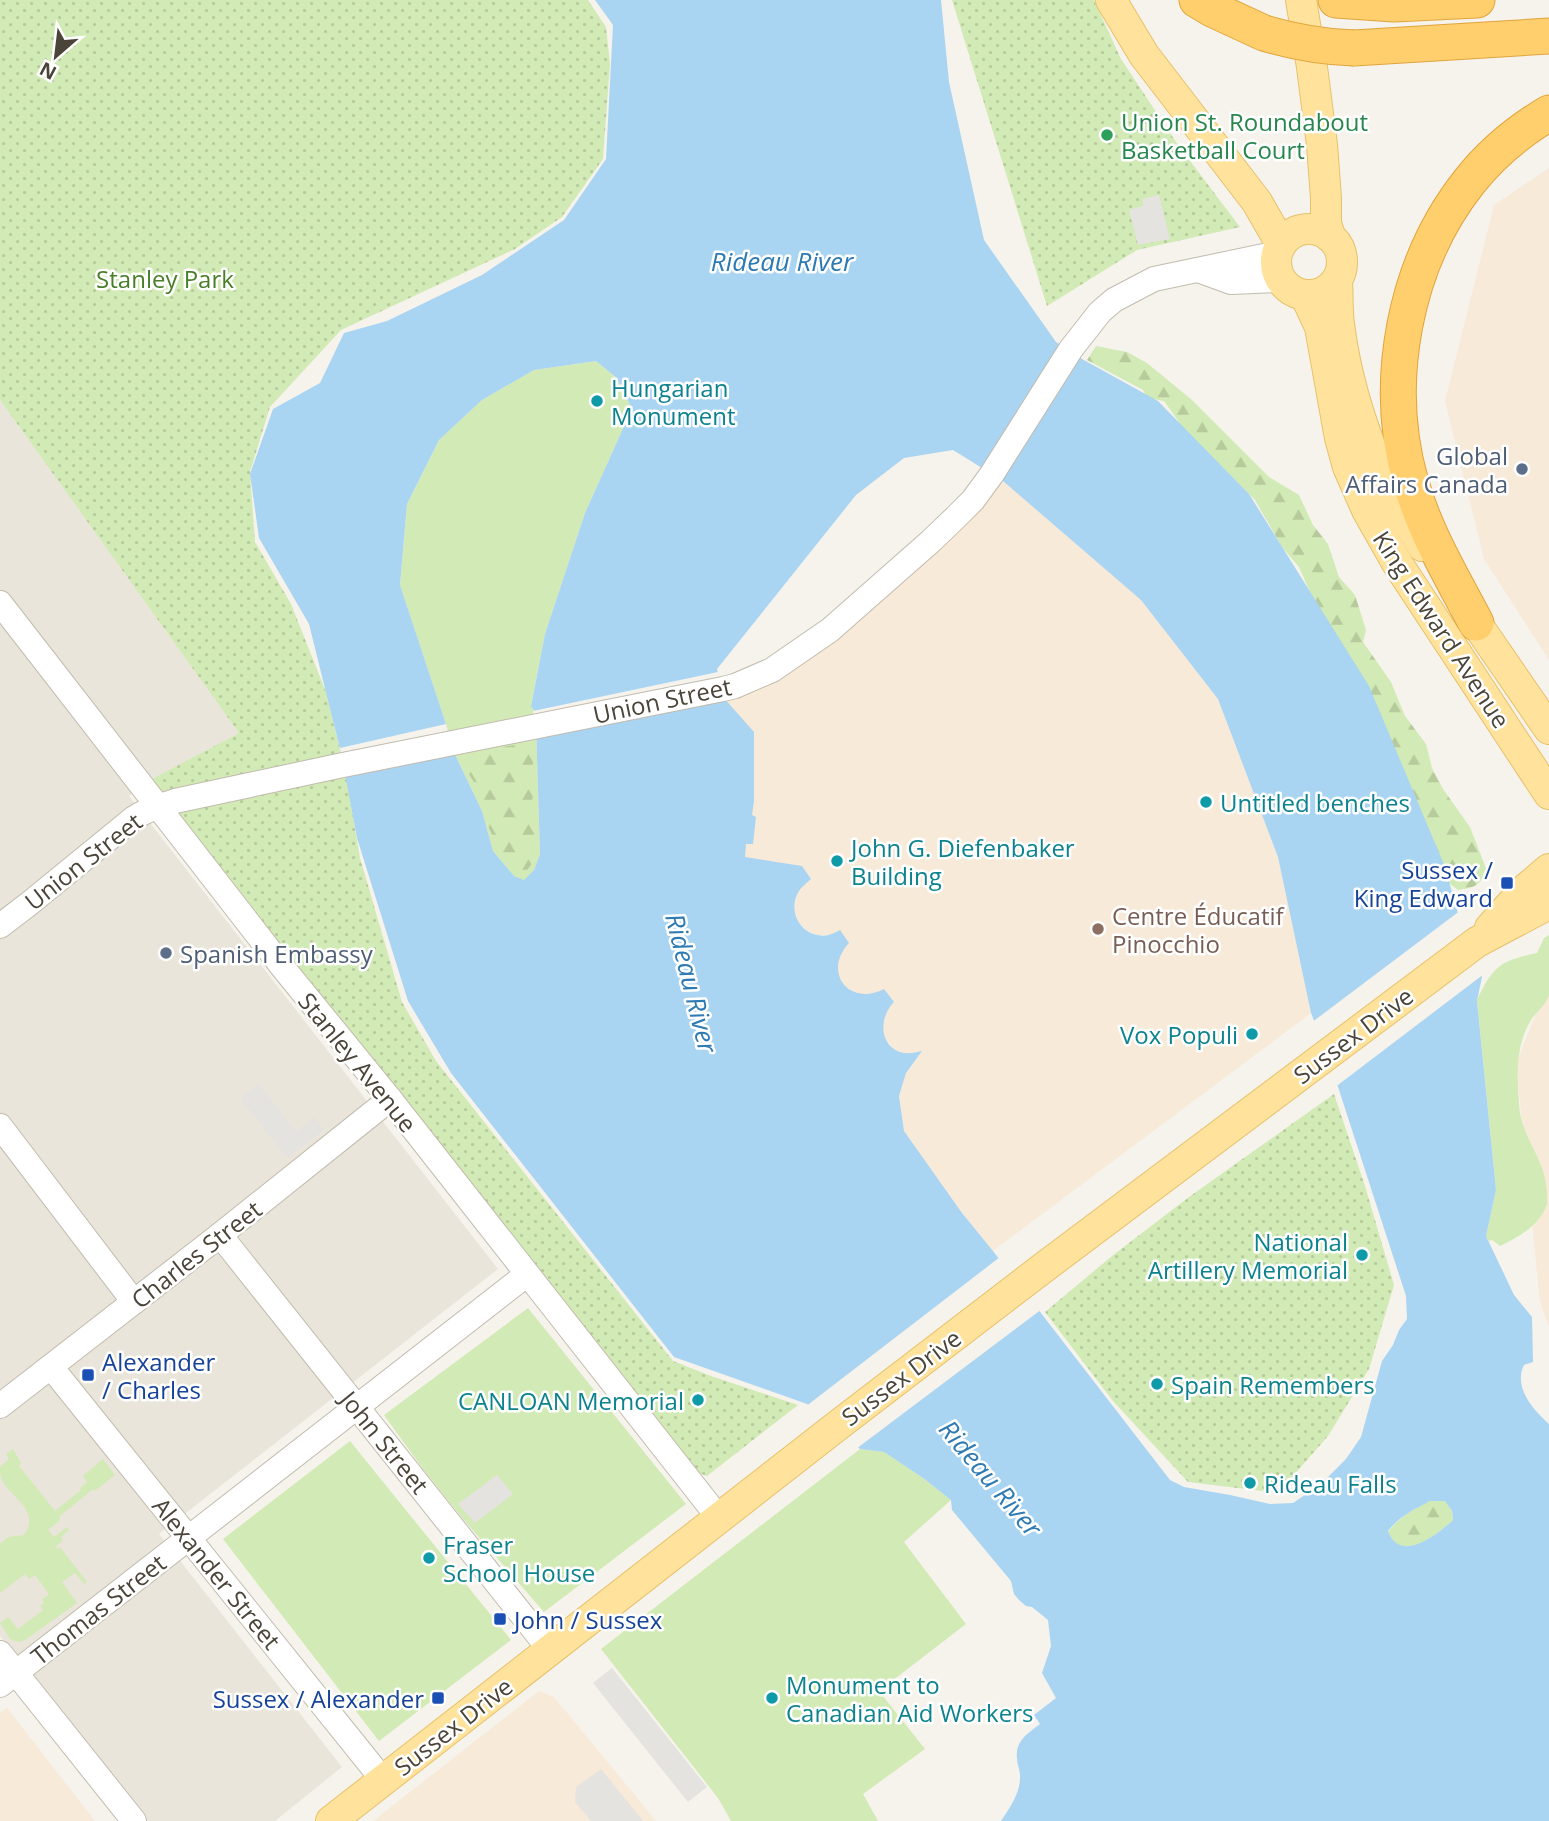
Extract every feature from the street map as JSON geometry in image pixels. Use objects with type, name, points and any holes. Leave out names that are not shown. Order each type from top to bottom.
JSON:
[{"type":"highway","points":[[1197,0],[1264,33],[1317,46],[1354,48],[1549,36]]},
{"type":"highway","points":[[1343,1],[1394,4],[1477,0]]},
{"type":"highway","points":[[1476,623],[1427,530],[1410,482],[1401,433],[1399,383],[1402,337],[1414,291],[1432,241],[1453,204],[1488,160],[1523,130],[1549,113]]},
{"type":"main road","name":"King Edward Avenue","points":[[1111,0],[1144,55],[1257,202],[1286,268],[1320,327],[1340,438],[1348,467],[1367,510],[1397,563],[1549,794]]},
{"type":"main road","points":[[1301,0],[1322,145],[1326,223],[1330,237]]},
{"type":"main road","points":[[1301,230],[1317,230],[1330,237],[1339,248],[1342,267],[1337,280],[1326,290],[1312,295],[1286,268],[1286,238],[1301,230]]},
{"type":"main road","name":"King Edward Avenue","points":[[1337,280],[1339,321],[1350,382],[1378,466],[1392,496],[1432,562],[1549,729]]},
{"type":"main road","name":"Sussex Drive","points":[[1477,942],[1522,892],[1549,869]]},
{"type":"main road","name":"Sussex Drive","points":[[331,1821],[837,1426],[1326,1055],[1477,942],[1549,904]]},
{"type":"street","name":"Union Street","points":[[0,926],[134,818],[175,801],[723,689],[772,670],[830,630],[973,500],[1071,349],[1100,312],[1114,300],[1154,279],[1198,270],[1286,268]]},
{"type":"street","name":"Stanley Avenue","points":[[0,603],[284,969],[390,1099],[719,1518]]},
{"type":"street","name":"Charles Street","points":[[0,1406],[390,1099]]},
{"type":"street","points":[[0,1126],[134,1302]]},
{"type":"street","name":"John Street","points":[[220,1235],[550,1650]]},
{"type":"street","name":"Thomas Street","points":[[8,1679],[526,1275]]},
{"type":"street","name":"Alexander Street","points":[[51,1367],[383,1780]]},
{"type":"street","points":[[0,1653],[8,1679],[134,1821]]},
{"type":"shaded area","points":[[1549,168],[1549,660],[1484,559],[1445,401],[1494,205]]},
{"type":"shaded area","points":[[1159,195],[1170,239],[1138,245],[1129,210],[1143,206],[1143,199]]},
{"type":"shaded area","points":[[0,400],[239,733],[153,779],[129,796],[498,1269],[159,1534],[342,1767],[275,1821],[148,1821],[0,1636]]},
{"type":"shaded area","points":[[1003,481],[1141,600],[1218,699],[1278,857],[1311,1013],[993,1251],[962,1213],[904,1131],[899,1096],[906,1073],[921,1052],[900,1052],[887,1041],[883,1033],[883,1019],[893,1002],[874,994],[863,995],[843,984],[838,974],[841,951],[830,935],[817,935],[807,931],[794,912],[794,899],[800,888],[744,857],[746,843],[752,844],[756,817],[751,816],[754,801],[723,697],[800,665],[913,574]]},
{"type":"shaded area","points":[[1549,980],[1549,1327],[1540,1302],[1516,1064]]},
{"type":"shaded area","points":[[259,1084],[296,1131],[315,1117],[324,1130],[287,1158],[240,1098]]},
{"type":"shaded area","points":[[497,1475],[513,1494],[475,1523],[458,1504]]},
{"type":"shaded area","points":[[612,1668],[707,1787],[688,1802],[593,1683]]},
{"type":"shaded area","points":[[539,1691],[554,1697],[656,1821],[373,1821]]},
{"type":"shaded area","points":[[7,1708],[95,1821],[0,1821],[0,1713]]},
{"type":"shaded area","points":[[601,1769],[643,1821],[591,1821],[575,1802],[576,1787]]},
{"type":"green space","name":"Stanley Park","points":[[0,0],[588,0],[606,27],[610,64],[603,159],[562,217],[515,249],[341,330],[270,407],[250,472],[255,542],[291,604],[326,692],[346,775],[360,858],[402,1002],[436,1061],[673,1361],[798,1405],[707,1476],[693,1471],[304,986],[152,779],[239,733],[0,400]]},
{"type":"green space","points":[[952,0],[1094,0],[1121,59],[1178,145],[1240,227],[1137,250],[1047,306]]},
{"type":"green space","points":[[1096,346],[1127,352],[1147,363],[1192,400],[1269,477],[1299,495],[1313,525],[1328,544],[1339,577],[1355,595],[1366,630],[1363,642],[1391,682],[1405,716],[1426,744],[1432,768],[1443,789],[1470,827],[1487,871],[1476,885],[1458,890],[1445,880],[1333,645],[1299,567],[1282,547],[1255,500],[1184,429],[1164,401],[1147,398],[1143,390],[1087,360]]},
{"type":"green space","points":[[596,361],[617,378],[631,407],[585,513],[545,634],[531,705],[535,712],[536,726],[540,854],[534,870],[524,881],[514,876],[493,851],[482,811],[450,744],[446,724],[400,585],[407,504],[439,440],[482,400],[534,370]]},
{"type":"green space","points":[[523,740],[532,743],[533,795],[530,813],[535,830],[535,859],[525,873],[514,869],[502,857],[489,828],[487,811],[464,767],[472,752],[515,745]]},
{"type":"green space","points":[[1549,935],[1549,994],[1526,1030],[1518,1071],[1521,1118],[1544,1174],[1547,1204],[1534,1224],[1500,1246],[1492,1240],[1489,1241],[1486,1236],[1496,1190],[1477,1000],[1493,972],[1506,962],[1537,953],[1544,938]]},
{"type":"green space","points":[[1334,1094],[1394,1285],[1369,1369],[1328,1436],[1286,1484],[1262,1491],[1188,1482],[1113,1401],[1045,1312],[1189,1197]]},
{"type":"green space","points":[[528,1308],[686,1504],[544,1612],[463,1519],[384,1415]]},
{"type":"green space","name":"Fraser School House","points":[[350,1441],[511,1640],[379,1741],[223,1539]]},
{"type":"green space","points":[[13,1449],[21,1463],[19,1466],[55,1511],[81,1490],[87,1482],[83,1476],[103,1459],[115,1475],[60,1516],[59,1521],[48,1530],[54,1537],[66,1528],[70,1529],[55,1547],[60,1547],[87,1582],[84,1584],[75,1573],[62,1582],[77,1603],[20,1642],[11,1640],[0,1623],[8,1617],[18,1629],[43,1610],[40,1606],[44,1603],[42,1600],[49,1594],[35,1575],[29,1579],[25,1574],[0,1593],[0,1544],[8,1537],[24,1535],[29,1526],[27,1511],[1,1477],[0,1467],[9,1459],[6,1454]]},
{"type":"green space","points":[[860,1449],[884,1452],[951,1500],[904,1542],[966,1624],[879,1691],[925,1749],[863,1794],[878,1821],[731,1821],[718,1798],[601,1649]]},
{"type":"green space","points":[[1430,1501],[1446,1501],[1453,1520],[1419,1544],[1401,1546],[1394,1541],[1388,1532],[1393,1526],[1407,1514]]},
{"type":"water","name":"Rideau River","points":[[595,0],[941,0],[949,82],[984,240],[1056,342],[1158,401],[1249,494],[1369,686],[1445,867],[1457,910],[1482,977],[1477,1001],[1496,1190],[1486,1236],[1514,1295],[1532,1317],[1533,1362],[1524,1365],[1521,1382],[1526,1398],[1549,1424],[1549,1821],[1001,1821],[1019,1788],[1018,1747],[1026,1735],[1040,1724],[1034,1715],[1056,1698],[1042,1673],[1051,1646],[1048,1620],[1019,1600],[1014,1594],[1011,1581],[952,1510],[951,1500],[923,1478],[884,1452],[860,1449],[807,1404],[674,1357],[451,1073],[408,1001],[357,838],[341,753],[309,624],[259,538],[250,474],[273,409],[320,383],[344,333],[387,321],[482,275],[564,220],[606,159],[613,25]],"holes":[[[596,361],[617,378],[631,407],[585,513],[545,634],[531,706],[535,712],[536,726],[540,854],[534,870],[524,880],[514,876],[493,851],[482,811],[450,744],[446,724],[400,585],[407,504],[439,440],[482,400],[534,370]],[[953,450],[1003,481],[1141,600],[1218,699],[1278,857],[1311,1013],[1327,1053],[1406,1296],[1407,1319],[1382,1361],[1361,1437],[1346,1459],[1321,1484],[1293,1503],[1270,1504],[1184,1487],[1170,1480],[962,1213],[904,1131],[899,1096],[906,1073],[922,1051],[904,1053],[896,1050],[886,1039],[885,1016],[894,1002],[884,989],[860,993],[843,984],[838,965],[841,954],[849,943],[840,930],[821,936],[805,929],[796,918],[796,897],[811,879],[802,866],[745,857],[746,844],[753,844],[756,817],[752,815],[754,732],[723,697],[717,669],[856,495],[904,458]],[[1430,1501],[1445,1501],[1452,1511],[1453,1520],[1429,1539],[1410,1546],[1394,1541],[1388,1531],[1402,1517]]]},
{"type":"pier","points":[[718,672],[723,697],[535,735],[533,711]]},
{"type":"pier","points":[[446,724],[453,750],[346,775],[340,748]]},
{"type":"pier","points":[[1461,910],[1484,974],[1334,1088],[1311,1023]]},
{"type":"pier","points":[[1000,1257],[1042,1309],[856,1449],[805,1407]]},
{"type":"place","name":"Union St. Roundabout Basketball Court","points":[[1107,135]]},
{"type":"place","name":"Hungarian Monument","points":[[597,401]]},
{"type":"place","name":"Global Affairs Canada","points":[[1522,469]]},
{"type":"place","name":"Untitled benches","points":[[1206,802]]},
{"type":"place","name":"John G. Diefenbaker Building","points":[[837,861]]},
{"type":"place","name":"Sussex / King Edward","points":[[1507,883]]},
{"type":"place","name":"Centre Éducatif Pinocchio","points":[[1098,929]]},
{"type":"place","name":"Spanish Embassy","points":[[166,953]]},
{"type":"place","name":"Vox Populi","points":[[1252,1034]]},
{"type":"place","name":"National Artillery Memorial","points":[[1362,1255]]},
{"type":"place","name":"Alexander / Charles","points":[[88,1375]]},
{"type":"place","name":"Spain Remembers","points":[[1157,1384]]},
{"type":"place","name":"CANLOAN Memorial","points":[[698,1400]]},
{"type":"place","name":"Rideau Falls","points":[[1250,1483]]},
{"type":"place","name":"Fraser School House","points":[[429,1558]]},
{"type":"place","name":"John / Sussex","points":[[500,1619]]},
{"type":"place","name":"Sussex / Alexander","points":[[438,1698]]},
{"type":"place","name":"Monument to Canadian Aid Workers","points":[[772,1698]]}]
